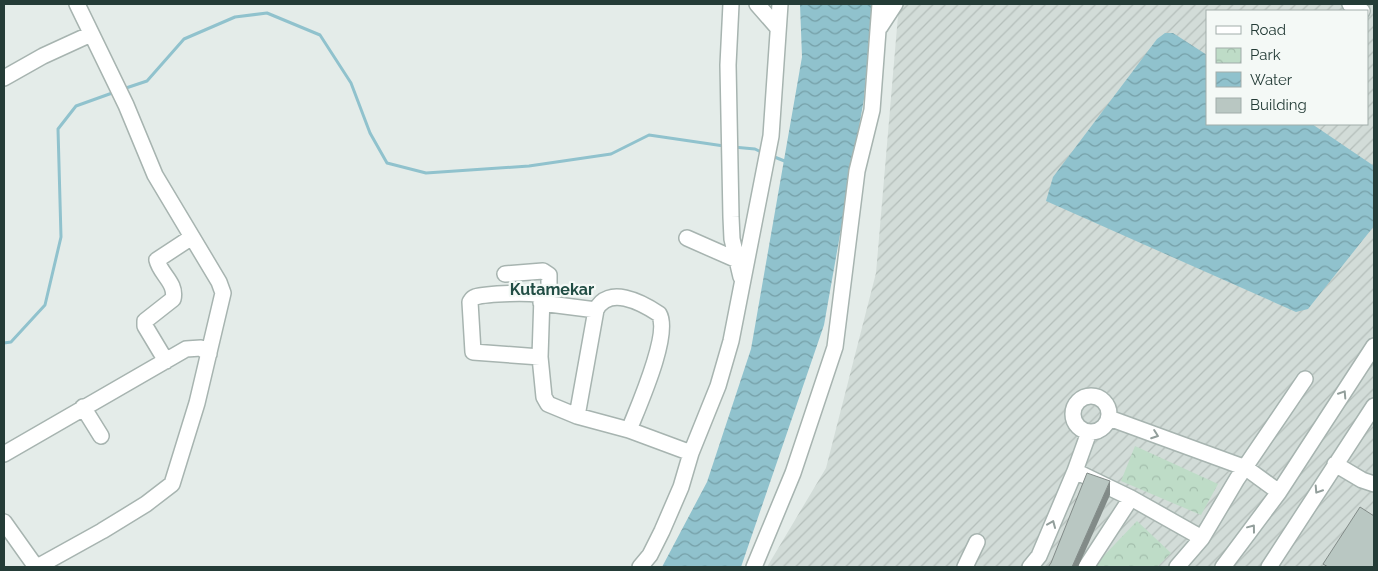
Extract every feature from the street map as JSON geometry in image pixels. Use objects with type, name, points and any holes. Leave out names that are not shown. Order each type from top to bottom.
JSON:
[{"type":"street","points":[[4,522],[36,567],[146,504],[172,484],[186,444],[223,293],[219,282],[155,176],[126,105],[77,4]]},
{"type":"street","points":[[731,4],[728,65],[732,238],[743,283]]},
{"type":"street","points":[[757,4],[778,28]]},
{"type":"street","points":[[640,567],[650,555],[681,487],[691,453],[718,386],[732,341],[771,136],[780,4]]},
{"type":"street","points":[[754,567],[793,473],[835,347],[857,171],[872,110],[880,27],[880,4]]},
{"type":"street","points":[[880,27],[895,4]]},
{"type":"street","points":[[4,78],[43,56],[91,34]]},
{"type":"street","points":[[166,361],[145,326],[144,321],[173,299],[174,295],[173,288],[157,260],[192,237]]},
{"type":"street","points":[[687,238],[738,260]]},
{"type":"street","points":[[505,274],[546,272],[549,275],[549,288],[542,299],[540,357],[544,397],[548,404],[577,416],[629,430],[691,453]]},
{"type":"street","points":[[540,357],[473,352],[470,302],[476,297],[533,293],[542,299],[596,310]]},
{"type":"street","points":[[577,416],[596,310],[600,301],[614,297],[647,306],[659,314],[662,319],[657,354],[629,430]]},
{"type":"street","points":[[1223,567],[1279,492],[1374,346]]},
{"type":"street","points":[[4,454],[186,349],[193,347],[201,348],[208,354]]},
{"type":"street","points":[[1177,567],[1202,538],[1304,379]]},
{"type":"street","points":[[1093,396],[1103,400],[1108,408],[1109,418],[1102,429],[1089,432],[1080,428],[1074,419],[1076,404],[1083,398],[1093,396]]},
{"type":"street","points":[[1269,567],[1374,406]]},
{"type":"street","points":[[83,407],[101,436]]},
{"type":"street","points":[[1109,418],[1246,468],[1279,492]]},
{"type":"street","points":[[1030,567],[1039,556],[1075,471],[1089,432]]},
{"type":"street","points":[[1335,464],[1362,480],[1374,484]]},
{"type":"street","points":[[1075,471],[1131,498],[1202,538]]},
{"type":"street","points":[[1086,567],[1131,498]]},
{"type":"street","points":[[965,567],[977,542]]},
{"type":"shaded area","points":[[899,4],[1374,4],[1374,567],[767,567],[826,468],[876,273]]},
{"type":"green space","points":[[1135,446],[1218,484],[1201,515],[1121,481]]},
{"type":"green space","points":[[1137,521],[1171,553],[1157,567],[1093,567]]},
{"type":"water","points":[[800,4],[872,4],[864,99],[824,325],[741,567],[662,567],[707,482],[751,349],[802,57]]},
{"type":"water","points":[[1165,33],[1173,33],[1206,54],[1206,125],[1313,125],[1374,166],[1374,226],[1308,309],[1296,312],[1046,201],[1053,177],[1157,39]]},
{"type":"building","points":[[1087,473],[1110,481],[1072,567],[1048,567],[1051,563]]},
{"type":"building","points":[[1360,507],[1374,516],[1374,567],[1328,567],[1323,564]]},
{"type":"waterway","points":[[123,89],[147,81],[184,39],[235,17],[267,13],[320,35],[351,83],[370,133],[387,163],[426,173],[529,166],[611,154],[649,135],[724,146]]},
{"type":"waterway","points":[[4,343],[11,342],[45,305],[61,237],[58,129],[76,106],[115,92]]},
{"type":"waterway","points":[[733,147],[755,149],[763,153]]},
{"type":"waterway","points":[[772,156],[787,162]]},
{"type":"district","name":"Kutamekar","points":[[552,289]]}]
